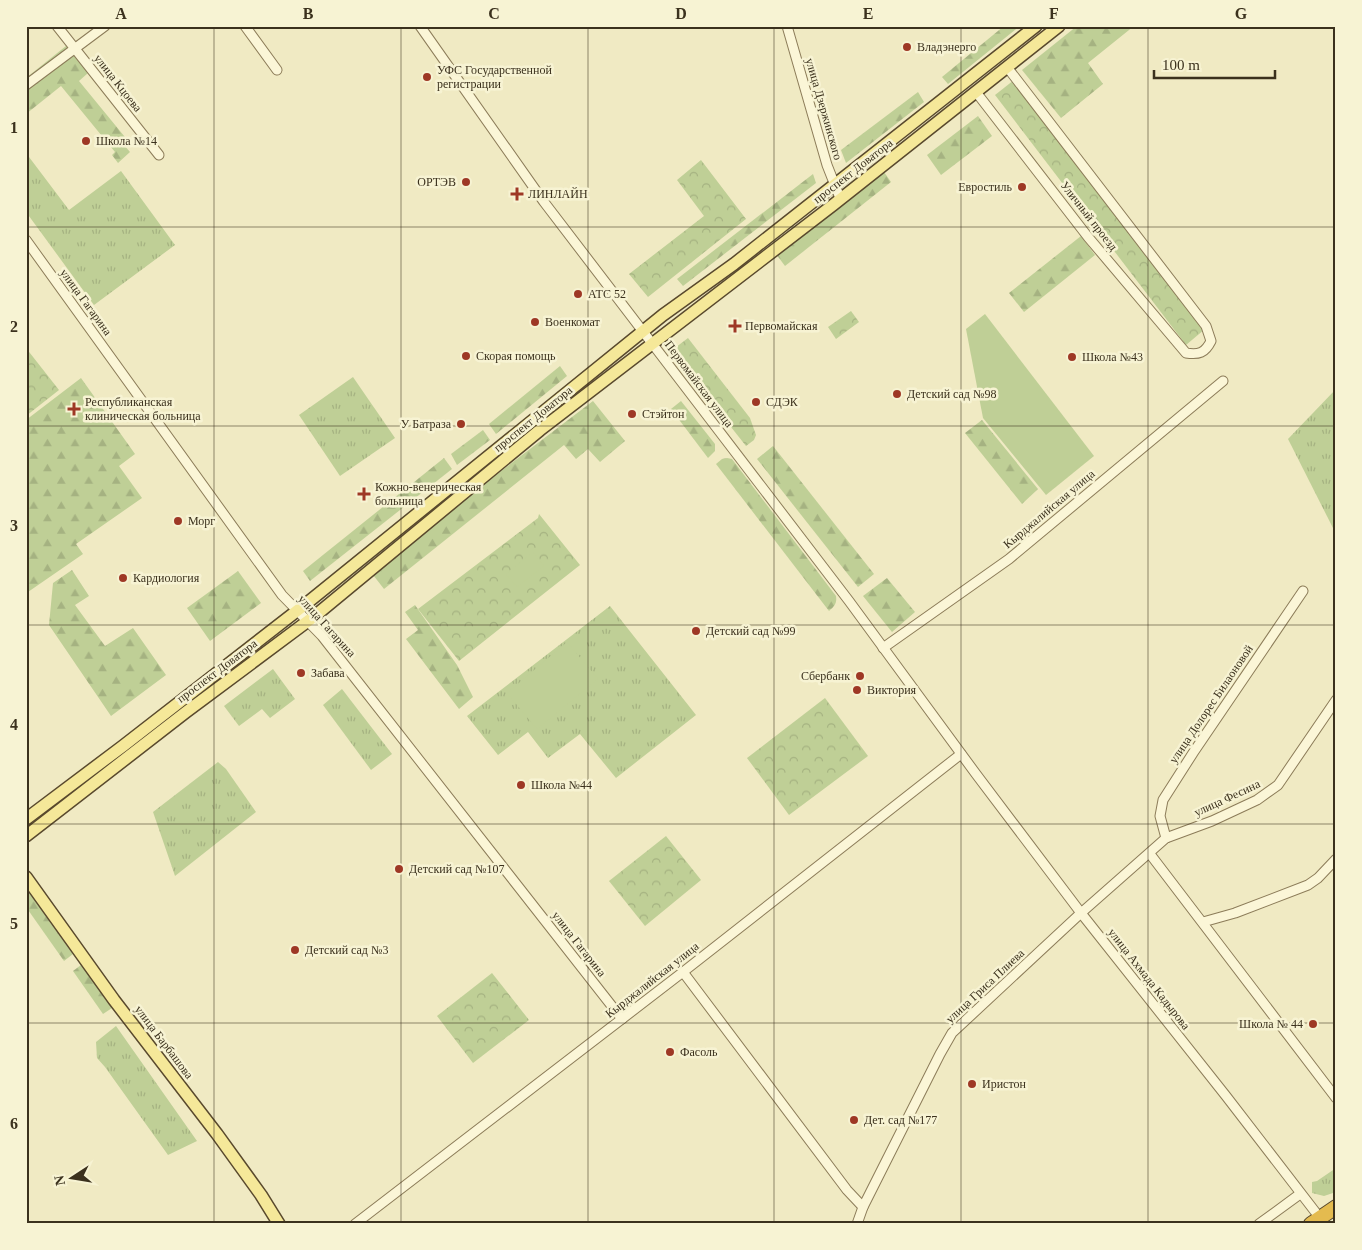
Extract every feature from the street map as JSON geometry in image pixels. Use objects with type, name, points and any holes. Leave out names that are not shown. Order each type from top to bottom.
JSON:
[{"type":"highway","points":[[1316,1221],[1336,1207]]},
{"type":"main road","name":"проспект Доватора","points":[[26,819],[297,610],[643,331],[734,264],[1036,26]]},
{"type":"main road","name":"проспект Доватора","points":[[26,836],[307,621],[540,430],[1059,26]]},
{"type":"main road","name":"улица Барбашова","points":[[26,877],[114,1000],[217,1134],[261,1195],[278,1224]]},
{"type":"street","name":"улица Кцоева","points":[[57,26],[158,155]]},
{"type":"street","points":[[26,85],[76,50],[105,26]]},
{"type":"street","points":[[245,26],[277,70]]},
{"type":"street","name":"Первомайская улица","points":[[420,26],[544,202],[849,601],[961,754]]},
{"type":"street","name":"улица Дзержинского","points":[[787,26],[827,165],[840,198]]},
{"type":"street","name":"Уличный проезд","points":[[976,92],[1088,237],[1186,353],[1198,354],[1208,348],[1211,341],[1206,326],[1007,67]]},
{"type":"street","name":"улица Гагарина","points":[[26,240],[282,595],[322,636],[622,1019]]},
{"type":"street","name":"Кырджалийская улица","points":[[883,648],[1009,559],[1224,381]]},
{"type":"street","name":"улица Долорес Билаоновой","points":[[1166,838],[1160,816],[1163,800],[1303,591]]},
{"type":"street","name":"улица Фесина","points":[[1150,854],[1166,838],[1212,821],[1266,795],[1278,785],[1336,700]]},
{"type":"street","name":"Кырджалийская улица","points":[[355,1224],[473,1135],[961,754]]},
{"type":"street","name":"улица Ахмада Кадырова","points":[[961,754],[1081,914],[1226,1096],[1300,1194],[1316,1221]]},
{"type":"street","points":[[1150,854],[1336,1098]]},
{"type":"street","name":"улица Гриса Плиева","points":[[856,1224],[940,1054],[952,1034],[1081,914],[1150,854]]},
{"type":"street","points":[[1203,922],[1235,913],[1308,885],[1336,860]]},
{"type":"street","points":[[683,972],[847,1190],[863,1207]]},
{"type":"street","points":[[1259,1224],[1300,1194]]},
{"type":"green space","points":[[1004,26],[1020,26],[948,84],[942,77]]},
{"type":"green space","points":[[1077,26],[1134,26],[1088,63],[1103,84],[1061,118],[1022,70]]},
{"type":"green space","points":[[66,46],[88,73],[79,81],[129,142],[124,145],[130,152],[118,163],[112,155],[115,152],[61,86],[26,114],[26,78]]},
{"type":"green space","points":[[1014,80],[1205,329],[1186,345],[995,95]]},
{"type":"green space","points":[[918,92],[924,102],[846,163],[841,150]]},
{"type":"green space","points":[[978,116],[992,136],[941,175],[927,155]]},
{"type":"green space","points":[[26,153],[69,210],[121,171],[175,245],[94,305],[26,212]]},
{"type":"green space","points":[[701,160],[746,219],[648,297],[629,274],[704,216],[677,180]]},
{"type":"green space","points":[[884,172],[891,182],[785,266],[776,254]]},
{"type":"green space","points":[[813,174],[816,183],[683,286],[677,279]]},
{"type":"green space","points":[[1081,236],[1095,255],[1024,312],[1009,293]]},
{"type":"green space","points":[[851,311],[859,322],[836,339],[828,327]]},
{"type":"green space","points":[[985,314],[1094,456],[1046,495],[983,418],[966,329]]},
{"type":"green space","points":[[688,338],[750,418],[756,435],[754,440],[746,446],[671,351]]},
{"type":"green space","points":[[26,348],[59,390],[26,416]]},
{"type":"green space","points":[[560,366],[567,376],[496,434],[489,424]]},
{"type":"green space","points":[[353,377],[395,438],[340,476],[299,415]]},
{"type":"green space","points":[[81,378],[135,454],[119,466],[142,498],[76,544],[83,554],[28,592],[26,590],[26,420]]},
{"type":"green space","points":[[1336,389],[1336,534],[1288,439]]},
{"type":"green space","points":[[593,401],[625,441],[600,462],[588,449],[576,459],[564,445],[384,589],[370,571]]},
{"type":"green space","points":[[681,401],[715,444],[715,451],[708,458],[671,409]]},
{"type":"green space","points":[[982,420],[1038,489],[1022,504],[965,433]]},
{"type":"green space","points":[[483,430],[490,440],[457,465],[451,454]]},
{"type":"green space","points":[[773,446],[874,574],[858,587],[757,459]]},
{"type":"green space","points":[[444,458],[452,469],[310,581],[303,571]]},
{"type":"green space","points":[[722,459],[732,459],[836,596],[835,604],[829,611],[716,464]]},
{"type":"green space","points":[[539,514],[580,565],[459,661],[418,609],[538,518]]},
{"type":"green space","points":[[533,552],[544,566],[517,587],[506,574]]},
{"type":"green space","points":[[72,570],[89,596],[75,605],[105,646],[133,628],[166,675],[111,716],[49,625],[53,583]]},
{"type":"green space","points":[[238,571],[261,603],[210,641],[187,608]]},
{"type":"green space","points":[[887,578],[915,612],[892,632],[863,596]]},
{"type":"green space","points":[[415,605],[457,665],[473,697],[459,709],[406,639],[418,630],[405,612]]},
{"type":"green space","points":[[610,606],[696,715],[616,778],[580,734],[548,758],[528,732],[498,755],[467,716]]},
{"type":"green space","points":[[567,642],[598,679],[537,729],[507,693]]},
{"type":"green space","points":[[273,669],[295,699],[270,718],[262,709],[239,726],[224,706]]},
{"type":"green space","points":[[342,689],[392,754],[371,770],[323,705]]},
{"type":"green space","points":[[825,698],[868,756],[789,815],[747,758]]},
{"type":"green space","points":[[218,762],[226,769],[256,812],[175,876],[153,812]]},
{"type":"green space","points":[[666,836],[701,880],[645,926],[609,881]]},
{"type":"green space","points":[[26,888],[73,954],[64,961],[26,907]]},
{"type":"green space","points":[[81,965],[112,1008],[103,1014],[73,971]]},
{"type":"green space","points":[[492,973],[529,1020],[473,1063],[437,1016]]},
{"type":"green space","points":[[116,1026],[197,1141],[168,1155],[97,1058],[96,1042]]},
{"type":"green space","points":[[1336,1168],[1336,1192],[1324,1196],[1312,1193],[1312,1182],[1317,1181]]},
{"type":"place","name":"Владэнерго","points":[[907,47]]},
{"type":"place","name":"УФС Государственной регистрации","points":[[427,77]]},
{"type":"place","name":"Школа №14","points":[[86,141]]},
{"type":"place","name":"ОРТЭВ","points":[[466,182]]},
{"type":"place","name":"Евростиль","points":[[1022,187]]},
{"type":"place","name":"ЛИНЛАЙН","points":[[517,194]]},
{"type":"place","name":"АТС 52","points":[[578,294]]},
{"type":"place","name":"Военкомат","points":[[535,322]]},
{"type":"place","name":"Первомайская","points":[[735,326]]},
{"type":"place","name":"Скорая помощь","points":[[466,356]]},
{"type":"place","name":"Школа №43","points":[[1072,357]]},
{"type":"place","name":"Детский сад №98","points":[[897,394]]},
{"type":"place","name":"СДЭК","points":[[756,402]]},
{"type":"place","name":"Республиканская клиническая больница","points":[[74,409]]},
{"type":"place","name":"Стэйтон","points":[[632,414]]},
{"type":"place","name":"У Батраза","points":[[461,424]]},
{"type":"place","name":"Кожно-венерическая больница","points":[[364,494]]},
{"type":"place","name":"Морг","points":[[178,521]]},
{"type":"place","name":"Кардиология","points":[[123,578]]},
{"type":"place","name":"Детский сад №99","points":[[696,631]]},
{"type":"place","name":"Забава","points":[[301,673]]},
{"type":"place","name":"Сбербанк","points":[[860,676]]},
{"type":"place","name":"Виктория","points":[[857,690]]},
{"type":"place","name":"Школа №44","points":[[521,785]]},
{"type":"place","name":"Детский сад №107","points":[[399,869]]},
{"type":"place","name":"Детский сад №3","points":[[295,950]]},
{"type":"place","name":"Школа № 44","points":[[1313,1024]]},
{"type":"place","name":"Фасоль","points":[[670,1052]]},
{"type":"place","name":"Иристон","points":[[972,1084]]},
{"type":"place","name":"Дет. сад №177","points":[[854,1120]]}]
